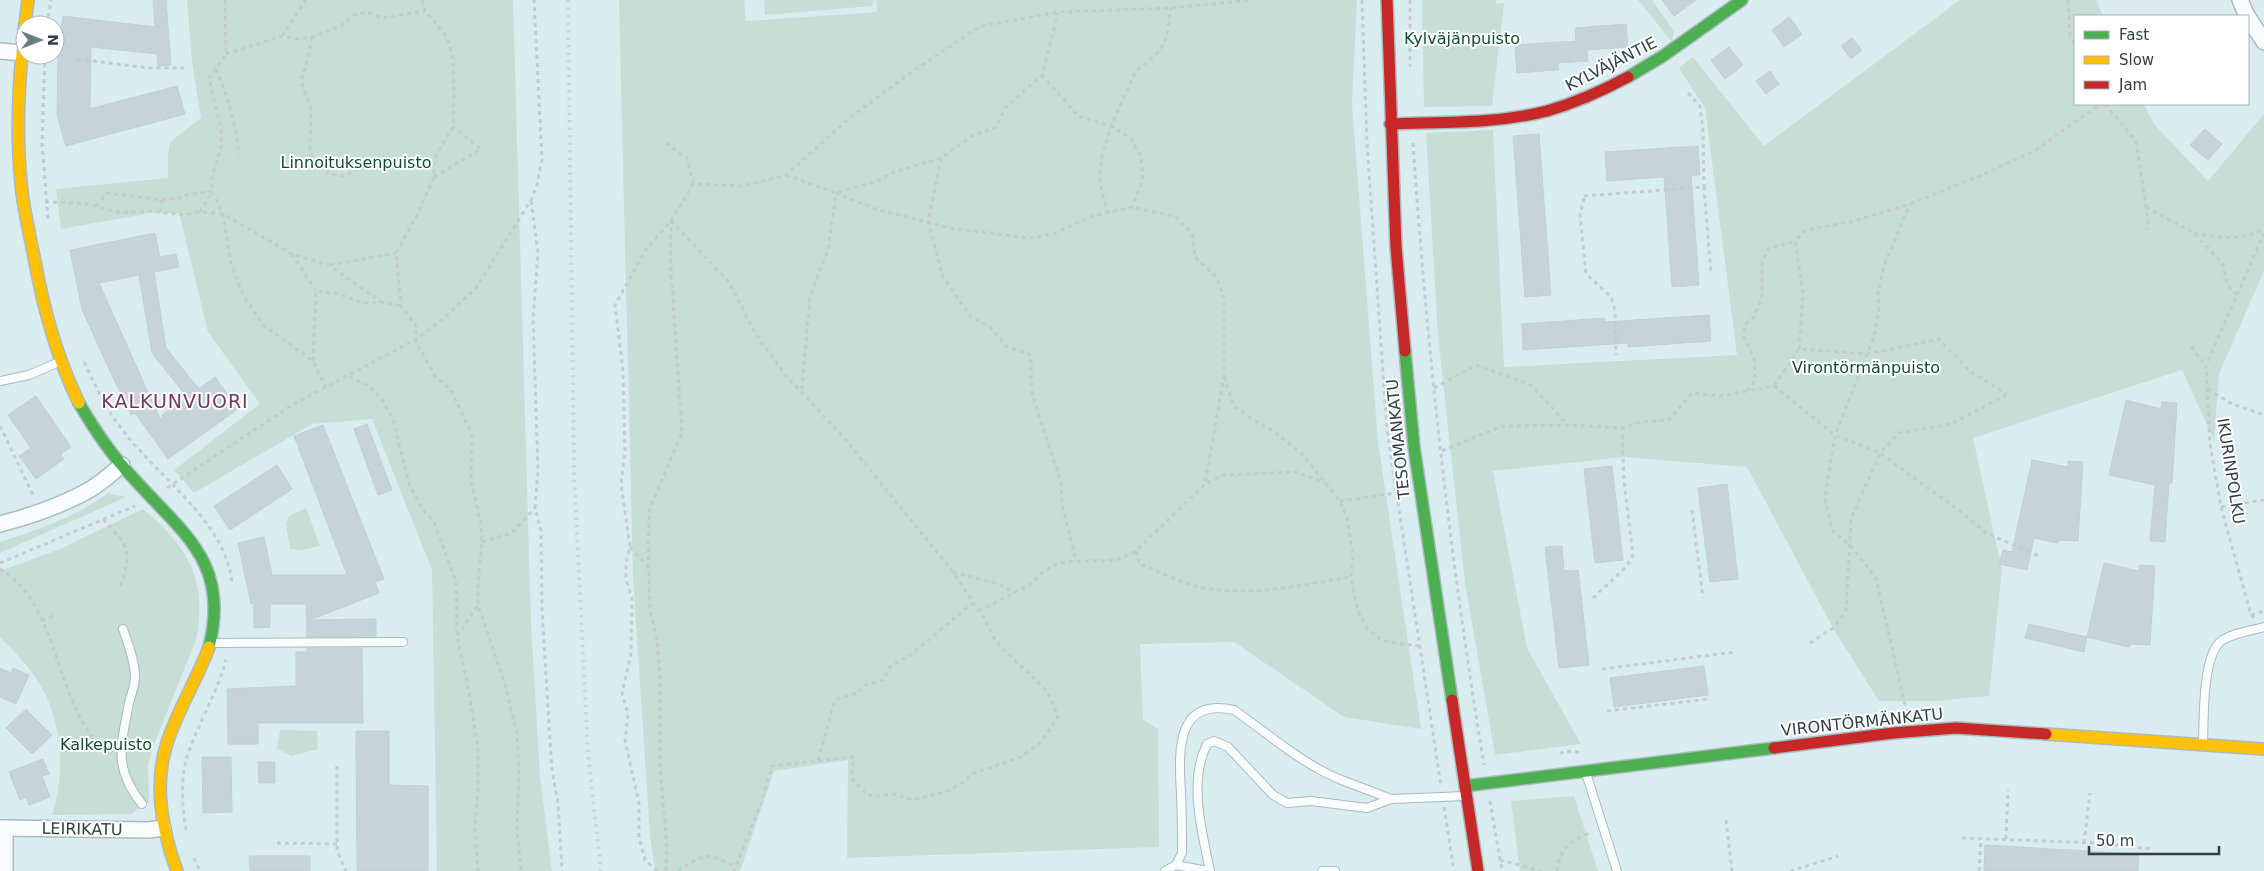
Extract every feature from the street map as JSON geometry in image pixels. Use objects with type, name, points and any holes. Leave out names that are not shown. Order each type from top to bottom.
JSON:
[{"type":"street","points":[[26,15],[28,0]]},
{"type":"street","name":"TESOMANKATU","points":[[1387,0],[1390,124],[1396,247],[1414,447],[1478,871]]},
{"type":"street","name":"KYLVÄJÄNTIE","points":[[1390,124],[1516,117],[1569,104],[1608,88],[1664,57],[1742,0]]},
{"type":"street","points":[[2240,0],[2247,15]]},
{"type":"street","points":[[2249,19],[2264,42]]},
{"type":"street","points":[[0,51],[15,52]]},
{"type":"street","points":[[22,65],[20,116],[22,184],[42,302],[60,361],[76,398],[105,444],[152,498],[186,531],[197,545],[208,569],[216,611],[210,643],[203,668],[174,722],[166,744],[161,767],[164,828],[177,871]]},
{"type":"street","points":[[0,524],[40,512],[92,488],[122,465]]},
{"type":"street","name":"VIRONTÖRMÄNKATU","points":[[1466,791],[1487,783],[1911,731],[1982,729],[2264,749]]},
{"type":"street","points":[[2,828],[5,871]]},
{"type":"street","name":"LEIRIKATU","points":[[2,828],[149,830],[164,828]]},
{"type":"lane","points":[[0,381],[29,375],[60,361]]},
{"type":"lane","points":[[2203,744],[2206,678],[2220,642],[2233,636],[2264,628]]},
{"type":"lane","points":[[123,629],[132,658],[135,678],[123,737],[121,769],[130,789],[142,804]]},
{"type":"lane","points":[[210,643],[403,642]]},
{"type":"lane","points":[[1165,871],[1176,865],[1182,852],[1181,738],[1188,723],[1200,711],[1219,706],[1234,710],[1309,763],[1344,781],[1391,799]]},
{"type":"lane","points":[[1176,865],[1208,871],[1198,791],[1201,756],[1207,744],[1214,741],[1228,747],[1273,795],[1287,803],[1310,801],[1368,808],[1391,799],[1466,791]]},
{"type":"lane","points":[[1585,771],[1617,871]]},
{"type":"lane","points":[[1322,871],[1335,871]]},
{"type":"path","points":[[49,15],[51,0]]},
{"type":"path","points":[[202,212],[212,192],[212,177],[221,147],[221,129],[209,78],[226,54],[225,0]]},
{"type":"path","points":[[282,36],[306,0]]},
{"type":"path","points":[[422,0],[424,11],[447,37],[453,60],[453,128],[434,159],[434,177],[416,217],[396,253],[401,306],[417,328],[415,340],[435,376],[451,390],[472,435],[471,480],[481,524],[482,542],[478,605],[505,684],[517,734],[519,770],[517,829],[521,871]]},
{"type":"path","points":[[172,484],[292,405],[349,377],[415,340],[442,320],[476,288],[531,200],[537,185],[542,159],[534,0]]},
{"type":"path","points":[[694,184],[743,186],[786,174],[852,116],[981,26],[1058,12],[1171,8],[1253,0]]},
{"type":"path","points":[[1362,0],[1367,143]]},
{"type":"path","points":[[1410,0],[1410,70]]},
{"type":"path","points":[[2068,0],[2070,34],[2074,42]]},
{"type":"path","points":[[1109,213],[1099,178],[1102,156],[1111,126],[1136,71],[1160,51],[1167,35],[1171,8]]},
{"type":"path","points":[[226,54],[282,36],[296,39],[312,37],[342,24],[354,15],[366,12],[383,18],[424,11]]},
{"type":"path","points":[[836,193],[877,182],[894,172],[942,158],[972,136],[996,126],[1005,108],[1042,75],[1058,12]]},
{"type":"path","points":[[312,37],[306,66],[302,74],[302,82],[311,109],[310,151],[319,168],[339,177],[369,165],[434,159]]},
{"type":"path","points":[[77,60],[149,68],[184,68]]},
{"type":"path","points":[[45,65],[42,144],[45,202],[49,229]]},
{"type":"path","points":[[216,70],[226,93],[236,128],[239,155]]},
{"type":"path","points":[[1042,75],[1078,116],[1111,126],[1131,139],[1141,156],[1143,178],[1132,207]]},
{"type":"path","points":[[1688,93],[1700,106],[1711,274]]},
{"type":"path","points":[[1746,391],[1755,380],[1754,358],[1743,336],[1746,324],[1754,317],[1762,296],[1762,262],[1769,248],[1795,241],[1806,230],[1854,221],[1910,204],[1982,175],[2036,150],[2099,105]]},
{"type":"path","points":[[2106,105],[2136,141],[2146,207],[2147,230]]},
{"type":"path","points":[[1412,123],[1418,219],[1434,388],[1487,783],[1502,871]]},
{"type":"path","points":[[434,177],[481,149],[453,128]]},
{"type":"path","points":[[657,871],[645,860],[639,837],[640,803],[625,740],[628,714],[622,693],[631,654],[632,598],[626,580],[626,563],[630,547],[621,484],[625,451],[623,370],[615,305],[647,248],[671,221],[694,184],[687,158],[666,144]]},
{"type":"path","points":[[942,158],[928,222],[943,277],[971,317],[990,327],[1006,346],[1031,355],[1032,394],[1061,483],[1062,504],[1076,560]]},
{"type":"path","points":[[786,174],[876,209],[951,228],[1030,238],[1055,233],[1093,216],[1132,207],[1176,217],[1192,232],[1195,257],[1216,277],[1224,297],[1224,376],[1205,484]]},
{"type":"path","points":[[1616,355],[1615,310],[1611,297],[1586,274],[1580,215],[1584,197],[1704,187]]},
{"type":"path","points":[[212,192],[222,212],[231,263],[243,295],[263,325],[313,361]]},
{"type":"path","points":[[96,206],[108,193],[161,200],[180,198],[186,194],[212,192]]},
{"type":"path","points":[[802,390],[810,296],[828,250],[836,193]]},
{"type":"path","points":[[161,200],[161,213]]},
{"type":"path","points":[[531,200],[538,252],[533,318],[538,470],[536,508],[541,531],[542,609],[548,725],[558,811],[562,871]]},
{"type":"path","points":[[45,202],[67,201],[122,213],[147,211],[184,215],[202,212],[222,212],[292,254],[329,265],[381,302]]},
{"type":"path","points":[[1910,204],[1884,266],[1878,293],[1878,310],[1874,337],[1835,435],[1824,498],[1832,530],[1850,545],[1876,578],[1911,731]]},
{"type":"path","points":[[2146,207],[2194,233],[2221,238],[2251,236],[2264,229]]},
{"type":"path","points":[[671,221],[730,282],[755,333],[786,376],[802,390],[840,433],[953,572],[979,610],[996,642],[1048,692],[1058,717],[1041,742],[1021,757],[974,773],[945,792],[912,800],[894,794],[880,796],[867,794],[852,779],[853,758],[772,766],[761,804],[735,869],[715,856],[698,858],[678,871]]},
{"type":"path","points":[[666,871],[667,848],[660,765],[660,675],[657,640],[650,611],[648,567],[650,508],[682,433],[671,269],[671,221]]},
{"type":"path","points":[[2194,233],[2223,264],[2227,285],[2238,296]]},
{"type":"path","name":"IKURINPOLKU","points":[[2257,621],[2251,615],[2221,507],[2210,444],[2206,366],[2264,233]]},
{"type":"path","points":[[1442,451],[1502,426],[1568,425],[1622,428],[1640,422],[1669,420],[1692,393],[1720,396],[1774,386],[1799,349],[1803,292],[1795,241]]},
{"type":"path","points":[[329,265],[396,253]]},
{"type":"path","points":[[292,254],[316,291],[313,361],[326,388]]},
{"type":"path","points":[[316,291],[339,294],[363,303],[381,302],[401,306]]},
{"type":"path","points":[[1799,349],[1868,354],[1939,339],[1972,372],[2007,394],[1951,424],[1899,433],[1880,453],[1851,519],[1846,611],[1833,628],[1810,643]]},
{"type":"path","points":[[2191,347],[2206,366]]},
{"type":"path","points":[[83,360],[105,406],[124,433],[208,526],[227,562],[233,591]]},
{"type":"path","points":[[1434,388],[1476,366],[1531,385],[1568,425]]},
{"type":"path","points":[[1224,376],[1234,406],[1273,431],[1301,453],[1340,501],[1348,527],[1353,555],[1352,577],[1357,608],[1367,628],[1382,641],[1419,646]]},
{"type":"path","points":[[349,377],[367,385],[381,398],[393,419],[409,484],[423,510],[434,522],[456,582],[456,636],[470,697],[478,750],[478,794],[475,827],[478,871]]},
{"type":"path","points":[[1774,386],[1835,435],[1880,453],[1961,512],[1986,533],[2041,557]]},
{"type":"path","points":[[2207,389],[2232,404],[2264,415]]},
{"type":"path","points":[[0,426],[40,512]]},
{"type":"path","points":[[1593,598],[1627,566],[1633,555],[1624,481],[1622,428]]},
{"type":"path","points":[[979,610],[1016,593],[1058,563],[1076,560],[1116,560],[1136,551],[1205,484],[1224,475],[1296,472],[1325,483]]},
{"type":"path","points":[[1340,501],[1396,493]]},
{"type":"path","points":[[0,563],[152,498]]},
{"type":"path","points":[[2221,507],[2264,500]]},
{"type":"path","points":[[482,542],[512,532],[536,508]]},
{"type":"path","points":[[1692,510],[1703,598]]},
{"type":"path","points":[[103,519],[126,546],[127,558],[120,588]]},
{"type":"path","points":[[630,547],[648,567]]},
{"type":"path","points":[[1136,551],[1139,564],[1193,585],[1235,591],[1301,585],[1352,577]]},
{"type":"path","points":[[0,569],[10,575],[28,594],[42,621],[71,695],[88,731],[121,769]]},
{"type":"path","points":[[953,572],[999,584],[1016,593]]},
{"type":"path","points":[[818,760],[835,700],[857,693],[865,685],[883,680],[890,667],[910,654],[974,602]]},
{"type":"path","points":[[456,636],[478,605]]},
{"type":"path","points":[[2251,615],[2264,611]]},
{"type":"path","points":[[42,621],[57,614]]},
{"type":"path","points":[[187,835],[183,796],[185,765],[188,753],[219,683],[231,643]]},
{"type":"path","points":[[1602,669],[1734,652]]},
{"type":"path","points":[[1607,711],[1708,699]]},
{"type":"path","points":[[337,766],[337,851],[346,871]]},
{"type":"path","points":[[2006,839],[2008,790]]},
{"type":"path","points":[[2084,843],[2090,793]]},
{"type":"path","points":[[1726,820],[1732,871]]},
{"type":"path","points":[[1557,871],[1558,860],[1570,842],[1602,828]]},
{"type":"path","points":[[1962,838],[2084,843],[2152,850]]},
{"type":"path","points":[[1979,871],[1981,839]]},
{"type":"path","points":[[277,843],[337,844]]},
{"type":"path","points":[[191,850],[200,871]]},
{"type":"path","points":[[1790,871],[1838,856]]},
{"type":"path","points":[[1500,860],[1542,871]]},
{"type":"green space","name":"Linnoituksenpuisto","points":[[187,0],[513,0],[531,624],[540,776],[552,871],[437,871],[432,570],[372,419],[312,424],[194,493],[174,470],[260,404],[208,332],[179,213],[151,213],[61,229],[56,189],[168,178],[170,142],[201,118],[192,62]]},
{"type":"green space","points":[[619,0],[744,0],[746,21],[877,12],[876,0],[1357,0],[1352,104],[1378,442],[1421,729],[1344,717],[1234,642],[1140,644],[1143,720],[1158,729],[1159,847],[847,858],[848,760],[774,771],[740,871],[655,871],[650,835],[633,577]]},
{"type":"green space","points":[[764,0],[873,0],[873,6],[765,15]]},
{"type":"green space","name":"Kylväjänpuisto","points":[[1422,0],[1496,0],[1496,4],[1504,3],[1492,106],[1424,107]]},
{"type":"green space","points":[[1638,0],[1652,0],[1674,31],[1672,42]]},
{"type":"green space","name":"Virontörmänpuisto","points":[[1960,0],[2096,0],[2103,15],[2074,15],[2074,105],[2144,105],[2154,124],[2208,181],[2264,114],[2264,271],[2219,374],[2214,440],[2182,370],[1973,438],[2002,570],[1989,696],[1935,701],[1879,701],[1833,628],[1747,467],[1625,457],[1493,471],[1527,648],[1581,744],[1495,755],[1465,583],[1438,335],[1426,133],[1493,130],[1504,367],[1737,355],[1705,108],[1679,68],[1693,57],[1764,146]]},
{"type":"green space","points":[[108,493],[126,497],[0,553],[0,542],[69,516]]},
{"type":"green space","points":[[306,508],[320,546],[301,550],[290,549],[286,524],[289,516]]},
{"type":"green space","name":"Kalkepuisto","points":[[143,509],[159,523],[183,551],[191,566],[199,599],[196,640],[153,747],[148,765],[149,802],[131,814],[52,815],[57,797],[59,778],[59,740],[49,704],[41,687],[31,671],[0,637],[0,571],[60,549]]},
{"type":"green space","points":[[280,730],[317,731],[318,749],[292,756],[277,749]]},
{"type":"green space","points":[[1574,796],[1598,871],[1520,871],[1511,801]]},
{"type":"building","points":[[153,0],[166,0],[171,65],[158,66],[157,54],[91,47],[90,109],[177,86],[185,114],[66,146],[57,115],[58,65],[65,65],[65,16],[155,27]]},
{"type":"building","points":[[1662,0],[1696,0],[1674,16]]},
{"type":"building","points":[[1789,17],[1802,34],[1784,47],[1772,30]]},
{"type":"building","points":[[1626,24],[1628,47],[1587,50],[1588,61],[1558,63],[1558,70],[1517,73],[1515,45],[1576,41],[1575,28]]},
{"type":"building","points":[[1852,38],[1862,50],[1851,59],[1841,46]]},
{"type":"building","points":[[1729,47],[1743,65],[1725,79],[1711,60]]},
{"type":"building","points":[[1770,71],[1779,84],[1766,94],[1756,81]]},
{"type":"building","points":[[2205,129],[2222,144],[2208,160],[2190,145]]},
{"type":"building","points":[[1539,134],[1551,295],[1525,297],[1513,136]]},
{"type":"building","points":[[1698,146],[1700,175],[1691,175],[1699,285],[1672,287],[1664,177],[1607,181],[1605,152]]},
{"type":"building","points":[[155,233],[160,257],[176,254],[179,267],[154,272],[166,348],[199,389],[215,377],[238,409],[168,459],[135,413],[131,415],[102,354],[82,309],[70,250]],"holes":[[[139,275],[152,353],[187,397],[162,415],[160,419],[99,283]]]},
{"type":"building","points":[[1709,315],[1711,341],[1628,347],[1628,343],[1523,350],[1522,324],[1604,318],[1605,322]]},
{"type":"building","points":[[36,396],[71,447],[61,454],[64,459],[36,479],[19,456],[31,448],[8,415]]},
{"type":"building","points":[[2126,400],[2161,409],[2162,402],[2177,403],[2172,483],[2169,483],[2165,542],[2150,541],[2155,485],[2109,475]]},
{"type":"building","points":[[367,424],[392,490],[378,495],[354,429]]},
{"type":"building","points":[[323,425],[384,579],[375,582],[379,593],[310,620],[376,619],[376,636],[307,637],[306,604],[270,604],[270,627],[254,628],[254,603],[251,604],[238,543],[264,537],[272,575],[347,575],[294,436]]},
{"type":"building","points":[[2032,460],[2068,467],[2068,461],[2083,462],[2078,541],[2058,540],[2058,543],[2034,538],[2027,570],[1999,564],[2003,550],[2012,552]]},
{"type":"building","points":[[277,465],[292,489],[230,530],[214,506]]},
{"type":"building","points":[[1612,466],[1623,560],[1595,563],[1584,469]]},
{"type":"building","points":[[1727,484],[1738,579],[1710,582],[1698,488]]},
{"type":"building","points":[[1562,546],[1564,571],[1578,570],[1589,665],[1559,668],[1545,547]]},
{"type":"building","points":[[2104,563],[2139,571],[2139,565],[2155,566],[2150,645],[2130,644],[2129,647],[2087,637]]},
{"type":"building","points":[[2029,624],[2087,637],[2084,652],[2025,638]]},
{"type":"building","points":[[307,648],[362,648],[363,723],[258,723],[258,744],[228,744],[227,689],[296,686],[296,652],[307,652]]},
{"type":"building","points":[[1704,666],[1708,695],[1614,707],[1610,678]]},
{"type":"building","points":[[0,668],[11,673],[13,668],[29,675],[16,704],[0,697]]},
{"type":"building","points":[[26,709],[52,735],[32,754],[6,728]]},
{"type":"building","points":[[356,731],[389,731],[389,785],[428,786],[428,871],[357,871]]},
{"type":"building","points":[[202,757],[231,757],[232,812],[203,813]]},
{"type":"building","points":[[43,759],[49,774],[42,776],[50,797],[29,805],[26,797],[20,800],[9,772]]},
{"type":"building","points":[[258,762],[275,762],[275,783],[259,783]]},
{"type":"building","points":[[1985,845],[2139,854],[2138,871],[1984,871]]},
{"type":"building","points":[[249,856],[310,856],[310,871],[250,871]]},
{"type":"railway","points":[[568,0],[574,474],[588,754],[601,871]]},
{"type":"traffic: fast","points":[[1628,77],[1663,56],[1742,0]]},
{"type":"traffic: fast","points":[[1405,351],[1414,447],[1452,700]]},
{"type":"traffic: fast","points":[[79,403],[98,434],[119,462],[186,535],[199,553],[208,572],[213,594],[214,618],[209,647]]},
{"type":"traffic: fast","points":[[1465,786],[1774,748]]},
{"type":"traffic: slow","points":[[28,0],[18,114],[22,193],[47,316],[64,369],[79,403]]},
{"type":"traffic: slow","points":[[177,871],[167,840],[161,807],[160,791],[163,759],[171,730],[209,647]]},
{"type":"traffic: slow","points":[[2046,734],[2264,749]]},
{"type":"traffic: jam","points":[[1387,0],[1396,247],[1405,351]]},
{"type":"traffic: jam","points":[[1390,124],[1469,122],[1528,115],[1547,111],[1578,100],[1628,77]]},
{"type":"traffic: jam","points":[[1452,700],[1478,871]]},
{"type":"traffic: jam","points":[[1774,748],[1893,733],[1956,728],[2046,734]]},
{"type":"district","name":"KALKUNVUORI","points":[[175,401]]}]
